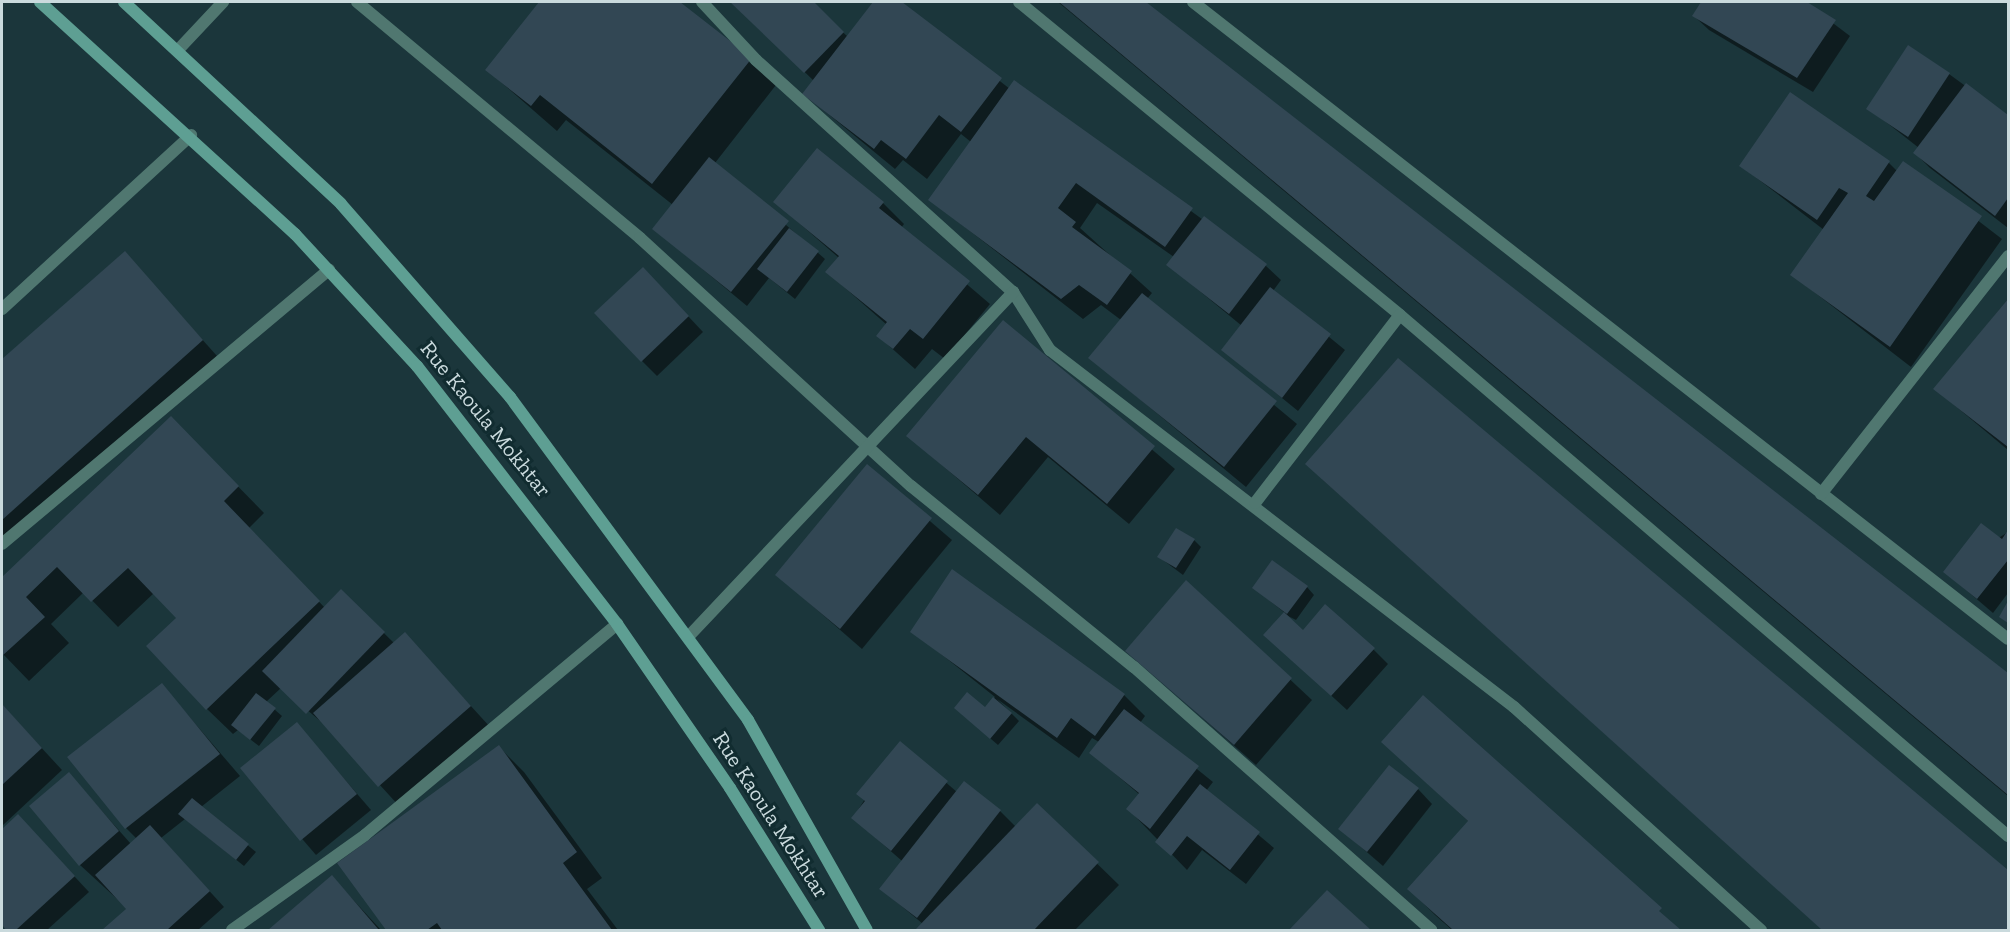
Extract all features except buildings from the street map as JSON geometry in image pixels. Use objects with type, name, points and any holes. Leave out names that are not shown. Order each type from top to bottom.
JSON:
[{"type":"main road","name":"Rue Kaoula Mokhtar","points":[[40,2],[191,135],[329,270],[464,423],[617,624],[819,930]]},
{"type":"main road","name":"Rue Kaoula Mokhtar","points":[[124,2],[341,204],[425,297],[551,449],[689,636],[776,762],[867,930]]},
{"type":"street","points":[[178,50],[223,2]]},
{"type":"street","points":[[357,2],[640,238],[870,449],[1134,668],[1431,930]]},
{"type":"street","points":[[702,2],[756,60],[1013,292],[1050,350],[1255,503],[1514,707],[1761,930]]},
{"type":"street","points":[[1019,2],[1400,315],[2008,836]]},
{"type":"street","points":[[1193,2],[2008,639]]},
{"type":"street","points":[[2,309],[191,135]]},
{"type":"street","points":[[1821,494],[2008,256]]},
{"type":"street","points":[[2,544],[329,270]]},
{"type":"street","points":[[689,636],[870,449],[1013,292]]},
{"type":"street","points":[[1255,503],[1400,315]]},
{"type":"street","points":[[232,930],[365,835],[617,624]]}]
